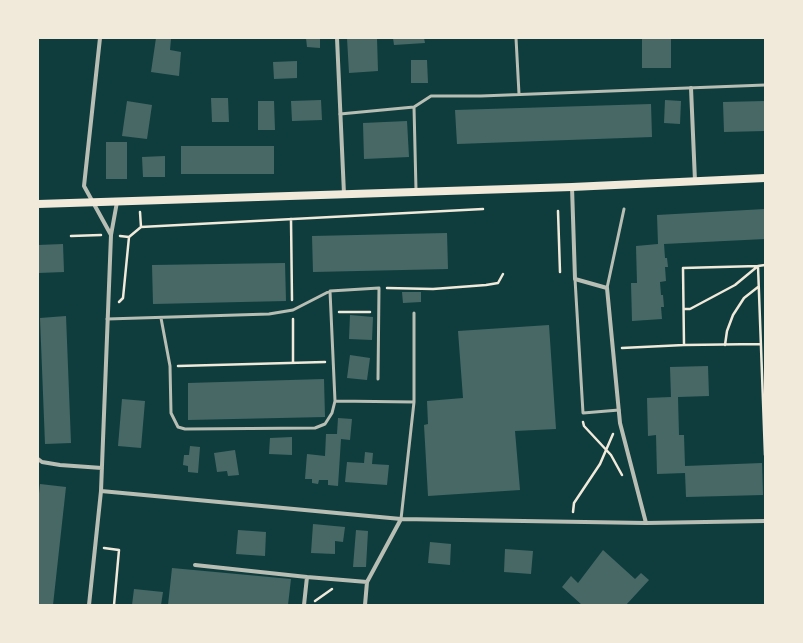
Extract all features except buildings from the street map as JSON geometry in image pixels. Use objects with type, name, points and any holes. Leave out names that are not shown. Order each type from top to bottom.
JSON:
[{"type":"main road","points":[[38,204],[572,187],[765,178]]},
{"type":"street","points":[[100,38],[84,186],[111,235]]},
{"type":"street","points":[[337,38],[344,194]]},
{"type":"street","points":[[691,88],[695,181]]},
{"type":"street","points":[[572,187],[575,279],[607,288],[620,423],[646,523]]},
{"type":"street","points":[[89,605],[101,491],[111,235],[117,202]]},
{"type":"street","points":[[38,459],[42,462],[60,465],[102,468]]},
{"type":"street","points":[[101,491],[401,519],[646,523],[765,522]]},
{"type":"street","points":[[365,605],[367,582],[401,519]]},
{"type":"street","points":[[195,565],[367,582]]},
{"type":"street","points":[[304,605],[307,577]]},
{"type":"lane","points":[[516,38],[519,94]]},
{"type":"lane","points":[[340,114],[414,107],[431,96],[765,85]]},
{"type":"lane","points":[[414,107],[416,192]]},
{"type":"lane","points":[[607,288],[624,209]]},
{"type":"lane","points":[[575,279],[583,413],[618,410]]},
{"type":"lane","points":[[107,319],[268,314],[293,310],[330,290],[379,288],[378,379]]},
{"type":"lane","points":[[161,318],[170,366],[171,413],[178,427],[185,429],[315,428],[325,424],[332,413],[335,401],[330,290]]},
{"type":"lane","points":[[401,519],[414,402],[414,313]]},
{"type":"lane","points":[[335,401],[414,402]]},
{"type":"path","points":[[71,236],[111,235],[129,237],[141,227],[483,209]]},
{"type":"path","points":[[558,212],[560,272]]},
{"type":"path","points":[[291,219],[294,362]]},
{"type":"path","points":[[684,346],[683,268],[765,265]]},
{"type":"path","points":[[758,266],[765,455]]},
{"type":"path","points":[[684,309],[690,309],[735,285],[758,266]]},
{"type":"path","points":[[379,288],[433,289],[486,285],[498,282],[503,274]]},
{"type":"path","points":[[725,345],[727,331],[733,315],[744,298],[758,287]]},
{"type":"path","points":[[331,312],[379,312]]},
{"type":"path","points":[[613,348],[760,344]]},
{"type":"path","points":[[170,366],[333,362]]},
{"type":"path","points":[[583,413],[584,426],[611,455],[623,475],[634,479]]},
{"type":"path","points":[[573,522],[574,503],[600,464],[620,423]]},
{"type":"path","points":[[310,605],[345,580]]}]
